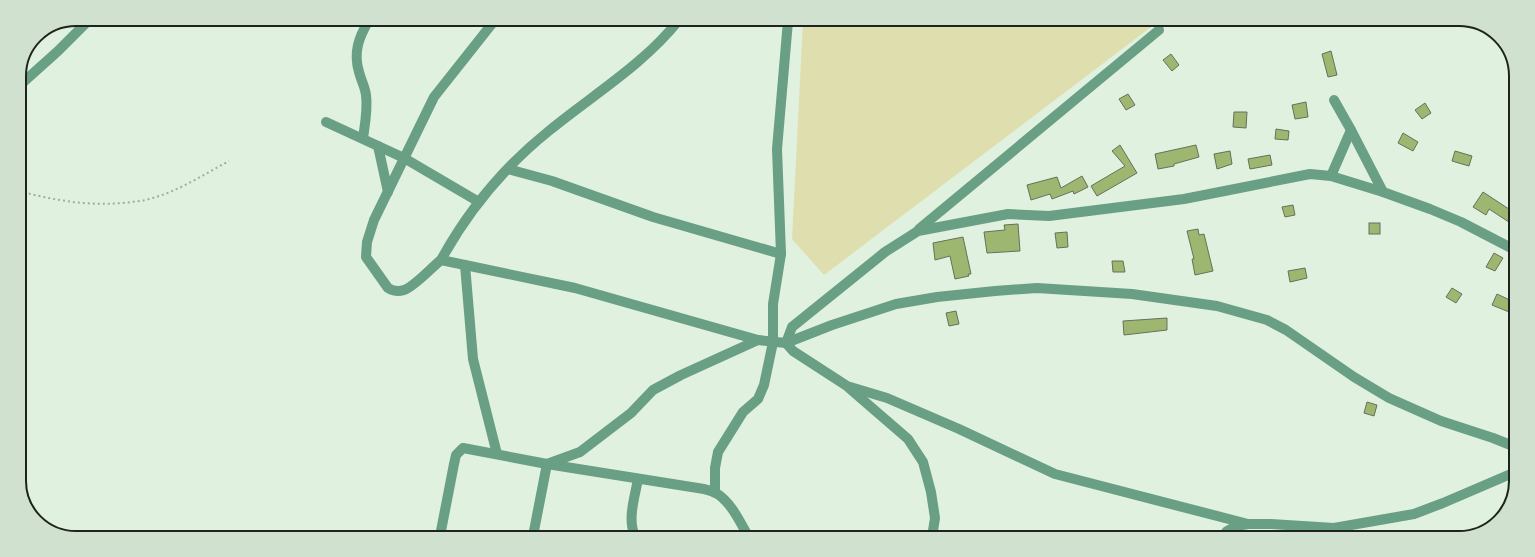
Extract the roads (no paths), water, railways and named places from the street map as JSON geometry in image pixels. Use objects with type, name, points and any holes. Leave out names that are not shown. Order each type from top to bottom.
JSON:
[{"type":"street","points":[[26,80],[83,26]]},
{"type":"street","points":[[363,138],[367,107],[366,94],[359,73],[356,53],[360,37],[366,26]]},
{"type":"street","points":[[490,26],[434,97],[370,231],[366,251],[368,260],[388,288],[393,291],[404,290],[441,260],[479,202],[528,149],[550,130],[646,56],[674,26]]},
{"type":"street","points":[[715,493],[714,468],[718,452],[744,412],[758,399],[764,385],[773,342],[773,304],[781,254],[777,149],[787,26]]},
{"type":"street","points":[[786,343],[792,327],[885,252],[918,231],[1159,30]]},
{"type":"street","points":[[1334,100],[1383,192]]},
{"type":"street","points":[[326,122],[404,158],[479,202]]},
{"type":"street","points":[[1331,176],[1351,130]]},
{"type":"street","points":[[378,146],[388,192]]},
{"type":"street","points":[[508,169],[552,181],[653,217],[781,254]]},
{"type":"street","points":[[918,231],[1008,214],[1048,216],[1184,199],[1310,174],[1331,176],[1383,192],[1461,222],[1509,247]]},
{"type":"street","points":[[441,260],[575,288],[758,340],[786,343],[832,325],[896,304],[937,297],[994,291],[1037,288],[1124,294],[1216,306],[1267,320],[1286,330],[1348,373],[1389,398],[1441,421],[1509,444]]},
{"type":"street","points":[[465,265],[473,359],[497,454]]},
{"type":"street","points":[[547,464],[580,452],[631,413],[653,390],[681,375],[758,340]]},
{"type":"street","points":[[786,343],[793,352],[847,386],[908,439],[923,462],[931,492],[935,518],[933,531]]},
{"type":"street","points":[[847,386],[887,398],[959,429],[1055,474],[1248,524]]},
{"type":"street","points":[[441,531],[456,456],[463,448],[547,464],[697,488],[715,493],[724,500],[745,531]]},
{"type":"street","points":[[534,531],[547,464]]},
{"type":"street","points":[[1227,531],[1236,526],[1248,524],[1334,528],[1414,514],[1509,475]]},
{"type":"street","points":[[633,531],[632,517],[638,478]]}]
